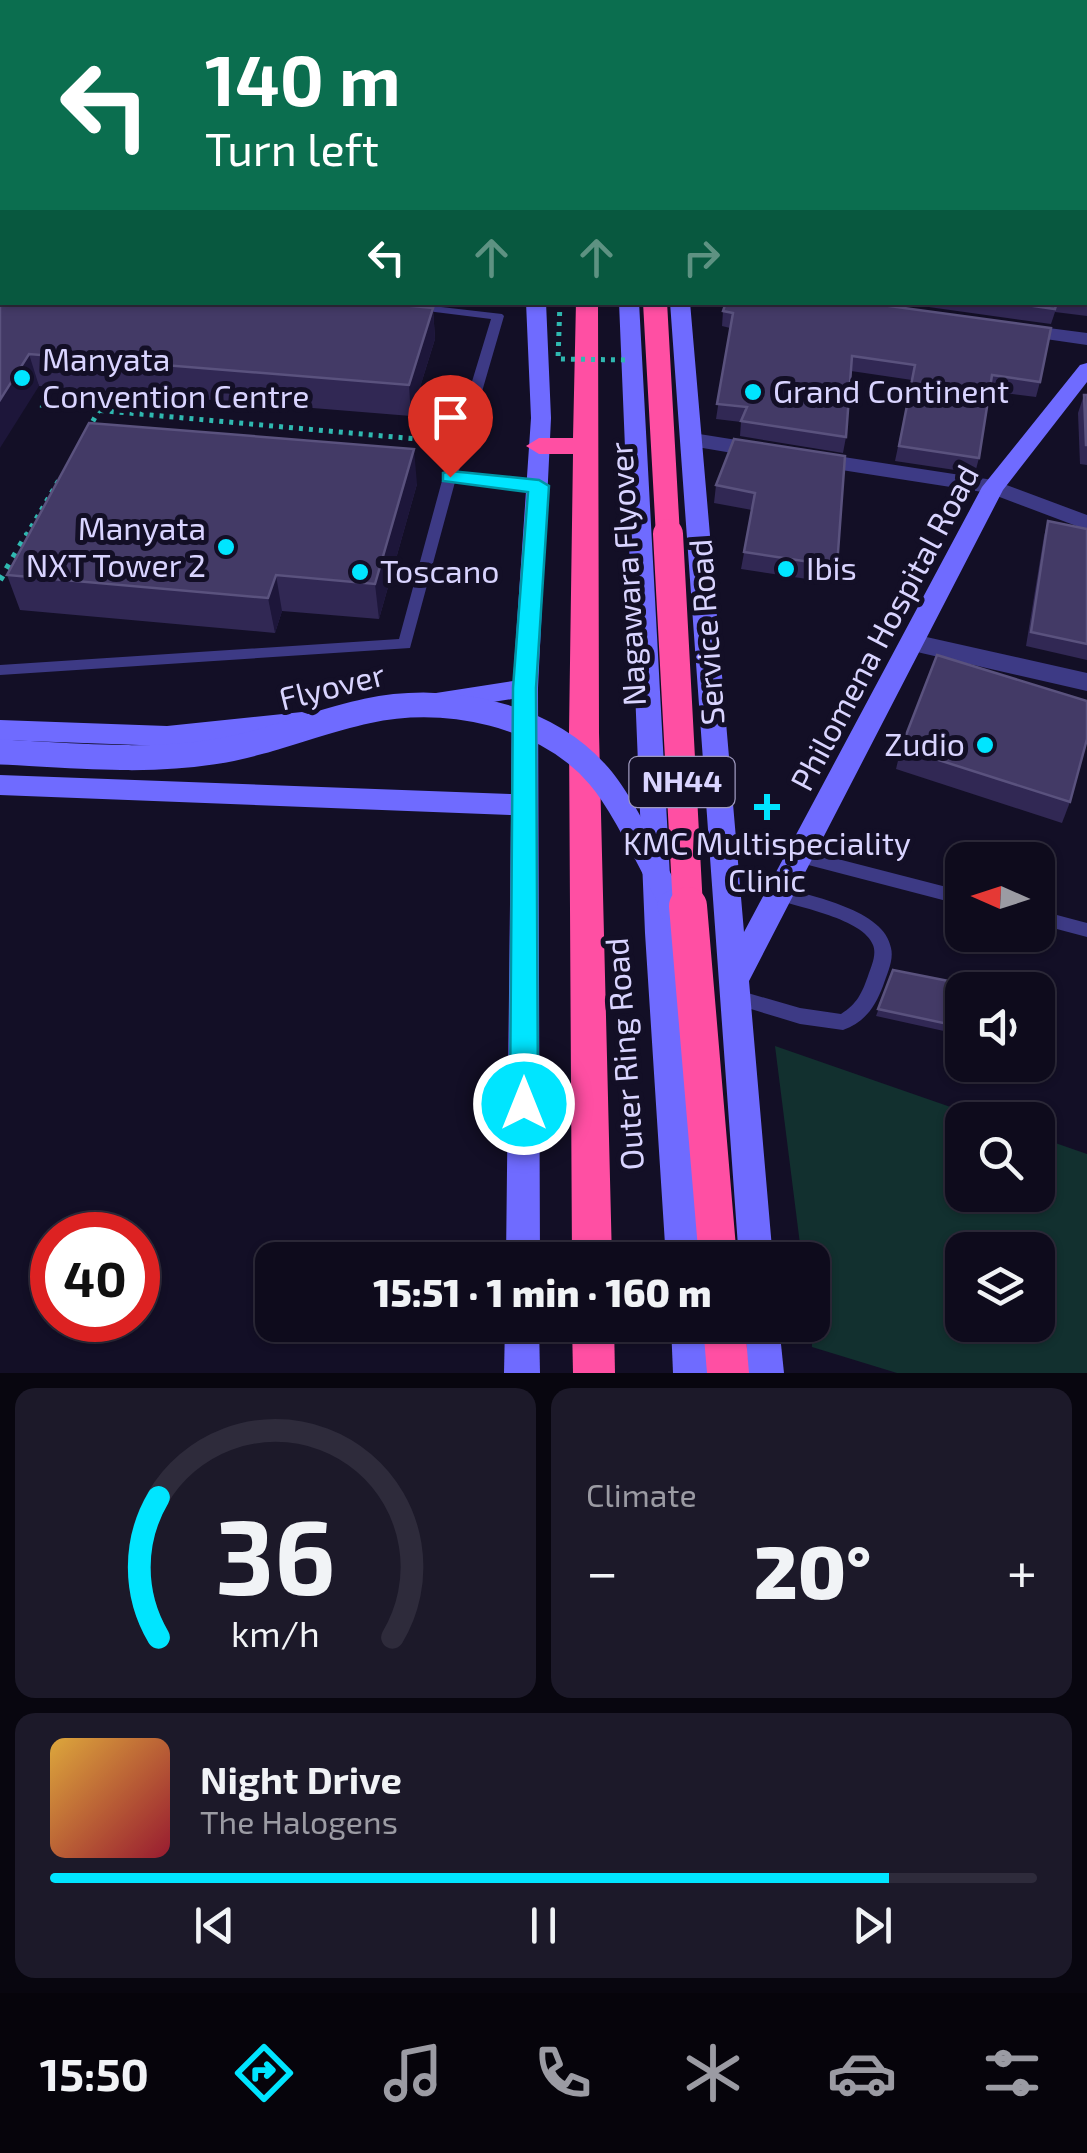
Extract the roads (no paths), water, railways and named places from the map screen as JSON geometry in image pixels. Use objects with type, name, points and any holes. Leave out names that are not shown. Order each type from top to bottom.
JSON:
[{"type":"highway","name":"Outer Ring Road","points":[[587,305],[584,733],[592,1242]]},
{"type":"highway","name":"Nagawara Flyover","points":[[655,305],[690,936],[716,1242]]},
{"type":"highway","points":[[539,446],[586,446]]},
{"type":"highway","points":[[593,1342],[594,1373]]},
{"type":"highway","points":[[725,1342],[728,1373]]},
{"type":"street","points":[[523,1242],[525,688],[539,486],[536,305]]},
{"type":"street","name":"Outer Ring Road","points":[[629,305],[658,914],[682,1242]]},
{"type":"street","name":"Service Road","points":[[680,305],[754,1242]]},
{"type":"street","points":[[990,326],[1087,339]]},
{"type":"street","name":"Philomena Hospital Road","points":[[733,990],[993,487],[1087,370]]},
{"type":"street","points":[[693,440],[993,487],[1087,523]]},
{"type":"street","points":[[912,643],[1087,682]]},
{"type":"street","points":[[0,730],[167,736],[290,724],[525,688]]},
{"type":"street","name":"Flyover","points":[[0,752],[183,755],[253,744],[353,712],[386,706],[450,705],[480,711],[510,720],[560,744],[598,775],[690,936]]},
{"type":"street","points":[[0,785],[526,806]]},
{"type":"street","points":[[522,1342],[522,1373]]},
{"type":"street","points":[[689,1342],[691,1373]]},
{"type":"street","points":[[763,1342],[766,1373]]},
{"type":"lane","points":[[0,670],[405,644],[498,316],[406,306]]},
{"type":"lane","points":[[450,477],[539,486]]},
{"type":"lane","points":[[800,856],[945,894]]},
{"type":"lane","points":[[733,990],[800,1016],[843,1022],[868,1006],[882,957],[882,944],[872,929],[842,914],[780,894]]},
{"type":"lane","points":[[1055,922],[1087,930]]},
{"type":"place","name":"Manyata Convention Centre","points":[[22,378]]},
{"type":"place","name":"Grand Continent","points":[[753,392]]},
{"type":"place","name":"Manyata NXT Tower 2","points":[[226,547]]},
{"type":"place","name":"Ibis","points":[[786,569]]},
{"type":"place","name":"Toscano","points":[[360,572]]},
{"type":"place","name":"Zudio","points":[[985,745]]},
{"type":"place","name":"KMC Multispeciality Clinic","points":[[767,807]]}]
